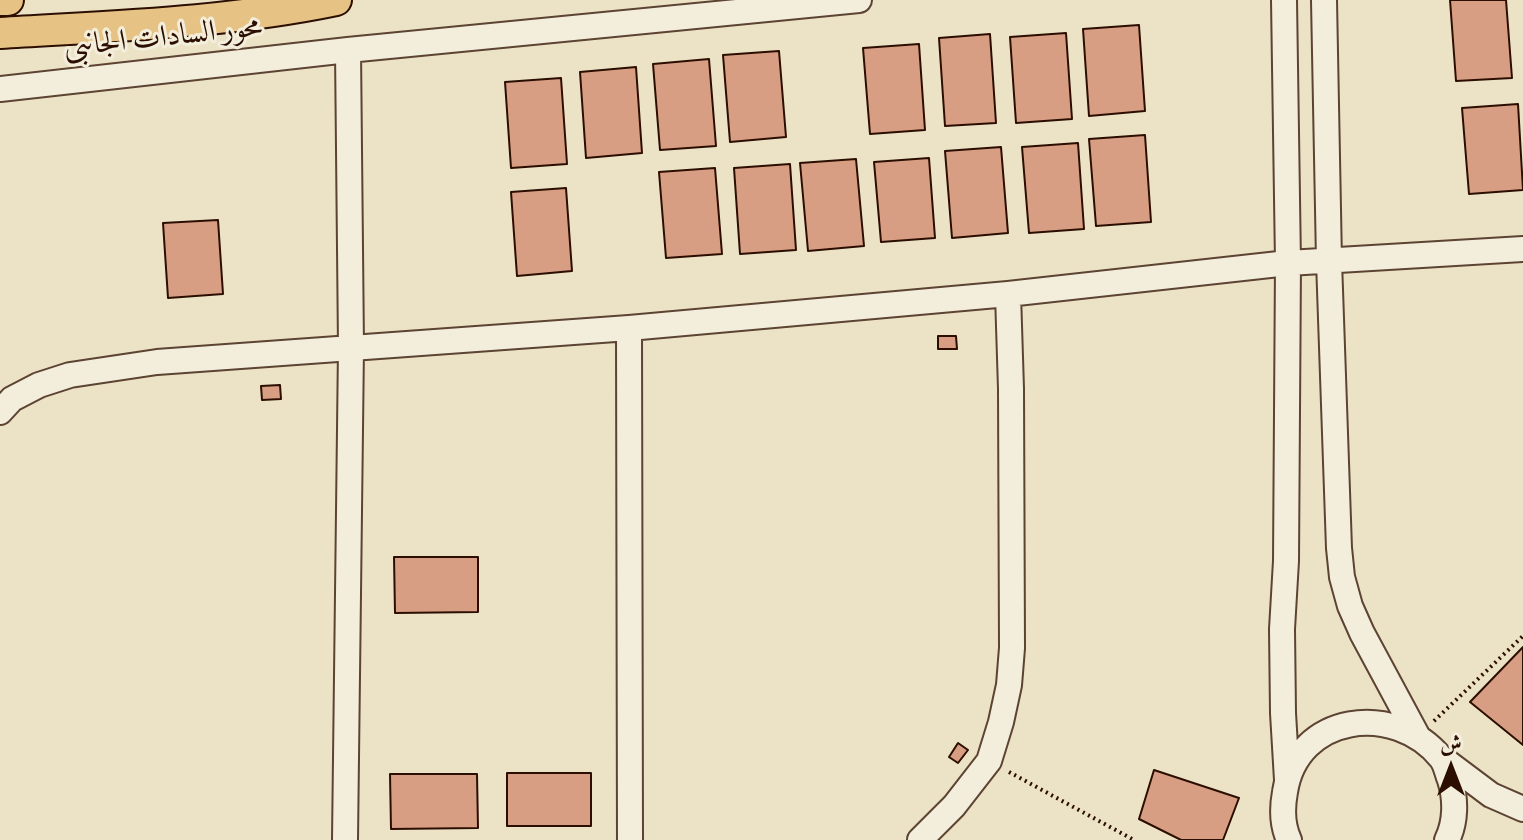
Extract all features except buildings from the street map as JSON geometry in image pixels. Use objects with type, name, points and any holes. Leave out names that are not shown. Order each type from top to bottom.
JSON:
[{"type":"main road","points":[[0,0],[8,0]]},
{"type":"main road","points":[[0,33],[220,19],[336,0]]},
{"type":"street","name":"محور السادات الجانبى","points":[[0,89],[348,50],[859,0]]},
{"type":"street","points":[[1284,0],[1288,263],[1286,561],[1282,629],[1287,780],[1282,807],[1286,838]]},
{"type":"street","points":[[1324,0],[1329,261],[1342,577],[1362,633],[1418,737]]},
{"type":"street","points":[[345,840],[351,347],[348,50]]},
{"type":"street","points":[[0,412],[12,399],[25,392],[70,375],[157,362],[629,328],[1008,294],[1288,263],[1523,249]]},
{"type":"street","points":[[920,840],[954,806],[989,761],[1009,685],[1012,648],[1008,294]]},
{"type":"street","points":[[629,328],[630,840]]},
{"type":"street","points":[[1287,780],[1297,759],[1314,741],[1335,728],[1358,722],[1382,722],[1418,737],[1491,795],[1523,809]]},
{"type":"street","points":[[1443,759],[1453,789],[1455,812],[1447,840]]},
{"type":"path","points":[[1418,737],[1523,636]]},
{"type":"path","points":[[989,761],[1134,840]]}]
